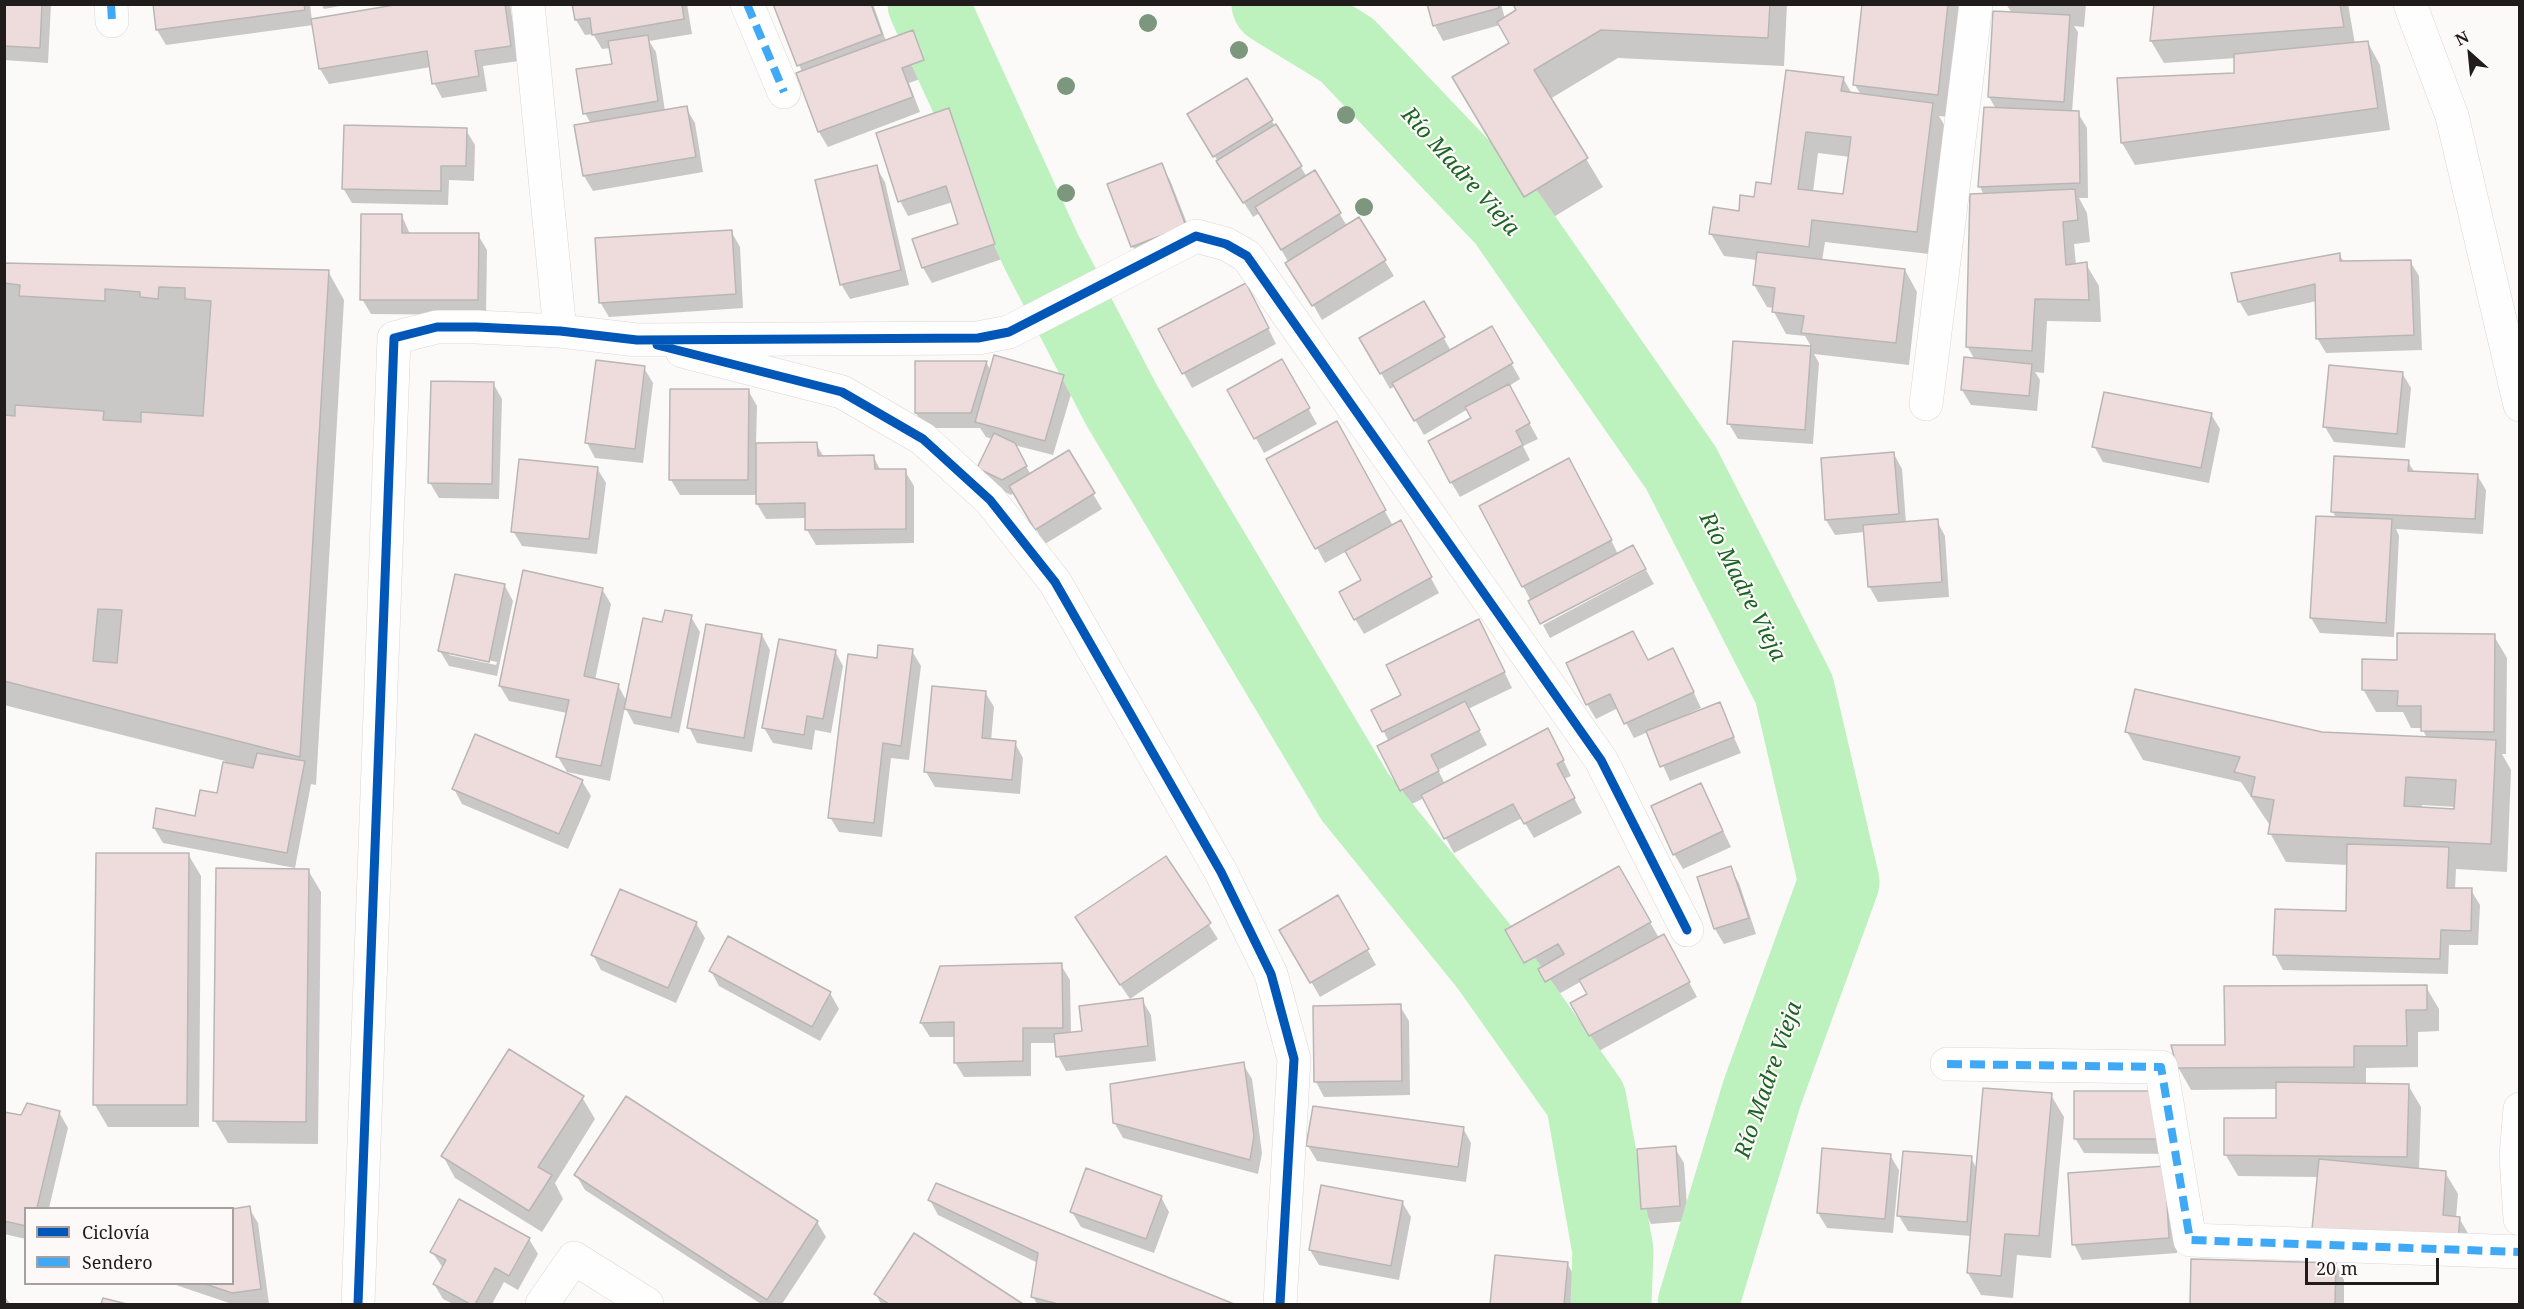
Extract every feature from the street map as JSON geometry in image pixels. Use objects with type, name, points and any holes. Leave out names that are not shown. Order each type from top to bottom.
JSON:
[{"type":"street","points":[[528,4],[560,331]]},
{"type":"street","points":[[747,4],[784,92]]},
{"type":"street","points":[[1926,404],[1976,4]]},
{"type":"street","points":[[2410,4],[2452,116],[2520,405]]},
{"type":"street","points":[[358,1305],[394,338],[437,327],[560,331],[637,340],[978,338],[1009,332],[1196,236],[1226,244],[1247,256],[1601,760],[1688,930]]},
{"type":"street","points":[[637,340],[842,392],[923,439],[990,500],[1055,582],[1221,872],[1271,974],[1294,1059],[1280,1305]]},
{"type":"street","points":[[1947,1064],[2161,1067],[2190,1240],[2520,1252]]},
{"type":"street","points":[[2520,1108],[2516,1156],[2520,1219]]},
{"type":"street","points":[[542,1305],[574,1258],[647,1305]]},
{"type":"building","points":[[4,4],[42,4],[40,48],[4,46]]},
{"type":"building","points":[[153,4],[304,4],[305,10],[156,30]]},
{"type":"building","points":[[400,4],[505,4],[511,46],[475,51],[479,76],[432,84],[427,51],[319,69],[311,19]]},
{"type":"building","points":[[572,4],[682,4],[684,19],[592,35],[590,18],[575,20]]},
{"type":"building","points":[[773,4],[871,4],[882,34],[797,66]]},
{"type":"building","points":[[1427,4],[1498,4],[1499,8],[1433,26]]},
{"type":"building","points":[[1513,4],[1770,4],[1768,38],[1601,30],[1534,70],[1588,158],[1524,197],[1452,77],[1509,43],[1497,22],[1516,10]]},
{"type":"building","points":[[1862,4],[1948,4],[1938,95],[1853,85]]},
{"type":"building","points":[[2154,4],[2340,4],[2344,27],[2150,41]]},
{"type":"building","points":[[1993,11],[2070,15],[2064,102],[1988,97]]},
{"type":"building","points":[[913,30],[924,60],[902,68],[913,97],[818,132],[796,73]]},
{"type":"building","points":[[648,35],[658,101],[583,114],[576,69],[612,64],[608,41]]},
{"type":"building","points":[[2368,41],[2378,108],[2121,143],[2117,78],[2234,73],[2234,54]]},
{"type":"building","points":[[1786,70],[1844,77],[1841,91],[1933,103],[1917,232],[1812,220],[1809,247],[1709,234],[1713,207],[1739,211],[1740,195],[1754,197],[1756,182],[1771,184]],"holes":[[[1806,132],[1851,137],[1843,194],[1798,189]]]},
{"type":"building","points":[[1247,78],[1273,120],[1213,157],[1187,114]]},
{"type":"building","points":[[687,106],[696,157],[583,176],[574,125]]},
{"type":"building","points":[[1984,107],[2079,111],[2080,183],[1978,187]]},
{"type":"building","points":[[949,108],[995,244],[922,268],[912,239],[958,224],[946,186],[898,202],[876,133]]},
{"type":"building","points":[[1276,124],[1302,166],[1243,203],[1216,161]]},
{"type":"building","points":[[344,125],[467,128],[466,166],[441,166],[441,191],[342,189]]},
{"type":"building","points":[[1162,163],[1186,226],[1131,247],[1107,184]]},
{"type":"building","points":[[877,165],[901,270],[840,285],[815,180]]},
{"type":"building","points":[[1315,170],[1341,213],[1281,250],[1255,207]]},
{"type":"building","points":[[2075,189],[2078,220],[2063,222],[2066,265],[2087,262],[2089,300],[2035,299],[2032,351],[1966,347],[1970,194]]},
{"type":"building","points":[[361,214],[402,214],[402,233],[479,233],[478,300],[360,300]]},
{"type":"building","points":[[1359,217],[1386,260],[1312,306],[1285,263]]},
{"type":"building","points":[[732,230],[736,294],[599,303],[595,238]]},
{"type":"building","points":[[1757,252],[1905,269],[1896,343],[1801,333],[1804,316],[1772,312],[1775,288],[1753,285]]},
{"type":"building","points":[[2340,253],[2340,261],[2411,260],[2414,335],[2316,339],[2315,284],[2238,302],[2231,273]]},
{"type":"building","points":[[4,263],[329,270],[300,757],[4,681]]},
{"type":"building","points":[[4,283],[20,285],[19,296],[105,301],[105,289],[140,292],[140,297],[158,299],[159,287],[185,288],[185,299],[211,301],[203,416],[141,412],[141,422],[103,420],[104,411],[15,405],[15,416],[4,415]]},
{"type":"building","points":[[1246,283],[1269,328],[1182,374],[1158,329]]},
{"type":"building","points":[[1424,301],[1445,337],[1380,374],[1359,338]]},
{"type":"building","points":[[1492,326],[1513,363],[1414,421],[1392,383]]},
{"type":"building","points":[[1733,341],[1811,346],[1805,430],[1727,424]]},
{"type":"building","points":[[994,355],[1064,375],[1045,441],[975,422]]},
{"type":"building","points":[[1964,357],[2032,364],[2029,396],[1961,390]]},
{"type":"building","points":[[1282,359],[1310,408],[1254,439],[1227,390]]},
{"type":"building","points":[[596,360],[645,366],[635,449],[585,443]]},
{"type":"building","points":[[915,361],[987,361],[971,413],[915,413]]},
{"type":"building","points":[[2329,365],[2403,372],[2397,434],[2323,427]]},
{"type":"building","points":[[431,381],[494,382],[492,484],[428,483]]},
{"type":"building","points":[[1509,384],[1530,423],[1516,431],[1523,445],[1450,483],[1428,441],[1471,418],[1465,407]]},
{"type":"building","points":[[670,389],[749,389],[748,480],[669,480]]},
{"type":"building","points":[[2104,392],[2212,413],[2201,468],[2092,447]]},
{"type":"building","points":[[1337,421],[1386,510],[1315,549],[1266,459]]},
{"type":"building","points":[[994,433],[1015,443],[1027,466],[1002,480],[977,468]]},
{"type":"building","points":[[817,442],[818,456],[874,455],[875,469],[906,469],[906,529],[805,530],[805,503],[756,504],[756,443]]},
{"type":"building","points":[[1069,450],[1095,493],[1035,530],[1009,486]]},
{"type":"building","points":[[1894,452],[1899,514],[1825,520],[1821,458]]},
{"type":"building","points":[[2334,456],[2409,460],[2408,471],[2478,474],[2475,519],[2331,512]]},
{"type":"building","points":[[1569,458],[1612,540],[1522,587],[1479,506]]},
{"type":"building","points":[[519,459],[598,467],[589,539],[511,532]]},
{"type":"building","points":[[2316,516],[2392,519],[2386,623],[2310,618]]},
{"type":"building","points":[[1938,519],[1942,582],[1868,587],[1863,525]]},
{"type":"building","points":[[1401,520],[1432,577],[1354,620],[1339,592],[1361,580],[1345,551]]},
{"type":"building","points":[[1633,545],[1646,569],[1540,624],[1528,601]]},
{"type":"building","points":[[523,570],[603,588],[584,676],[619,684],[601,766],[556,757],[569,700],[499,686]]},
{"type":"building","points":[[455,574],[505,584],[489,662],[438,651]]},
{"type":"building","points":[[98,609],[122,610],[117,663],[93,661]]},
{"type":"building","points":[[665,610],[692,615],[671,718],[624,709],[643,618],[662,622]]},
{"type":"building","points":[[1479,619],[1505,672],[1382,732],[1371,710],[1401,695],[1386,665]]},
{"type":"building","points":[[706,624],[762,634],[744,738],[687,728]]},
{"type":"building","points":[[1633,631],[1648,660],[1673,648],[1694,692],[1624,724],[1610,694],[1586,705],[1566,663]]},
{"type":"building","points":[[2397,633],[2495,634],[2494,732],[2421,731],[2421,706],[2397,706],[2398,691],[2362,690],[2362,659],[2397,660]]},
{"type":"building","points":[[779,639],[836,650],[823,719],[807,716],[804,735],[762,728]]},
{"type":"building","points":[[878,645],[913,649],[901,746],[883,743],[874,823],[828,818],[848,654],[877,658]]},
{"type":"building","points":[[932,686],[986,691],[982,738],[1016,741],[1012,780],[924,772]]},
{"type":"building","points":[[2135,689],[2322,732],[2496,740],[2491,844],[2268,834],[2274,800],[2251,796],[2255,777],[2234,772],[2240,757],[2125,732]],"holes":[[[2406,777],[2456,780],[2454,809],[2404,806]]]},
{"type":"building","points":[[1465,701],[1480,730],[1431,755],[1439,771],[1400,791],[1377,746]]},
{"type":"building","points":[[1720,702],[1734,737],[1660,767],[1646,731]]},
{"type":"building","points":[[1548,728],[1564,760],[1557,764],[1575,798],[1524,824],[1513,804],[1444,839],[1421,795]]},
{"type":"building","points":[[475,734],[583,780],[559,834],[452,789]]},
{"type":"building","points":[[257,753],[305,761],[287,853],[153,828],[156,808],[195,816],[200,790],[217,793],[223,762],[253,768]]},
{"type":"building","points":[[1701,783],[1723,831],[1673,855],[1651,806]]},
{"type":"building","points":[[2347,844],[2449,847],[2447,888],[2472,888],[2471,931],[2441,930],[2440,959],[2273,955],[2275,909],[2346,911]]},
{"type":"building","points":[[96,853],[189,853],[187,1105],[93,1105]]},
{"type":"building","points":[[1166,856],[1211,923],[1120,985],[1075,917]]},
{"type":"building","points":[[1619,866],[1651,922],[1545,982],[1538,969],[1564,954],[1558,944],[1524,963],[1505,930]]},
{"type":"building","points":[[1731,866],[1749,918],[1714,929],[1697,877]]},
{"type":"building","points":[[216,868],[309,869],[306,1122],[213,1121]]},
{"type":"building","points":[[620,889],[697,922],[668,988],[591,955]]},
{"type":"building","points":[[1338,895],[1369,949],[1310,983],[1279,930]]},
{"type":"building","points":[[1664,934],[1690,982],[1589,1036],[1570,1003],[1587,994],[1579,980]]},
{"type":"building","points":[[728,936],[831,992],[812,1027],[709,971]]},
{"type":"building","points":[[1062,963],[1063,1028],[1023,1028],[1023,1061],[954,1063],[954,1022],[920,1023],[940,966]]},
{"type":"building","points":[[2427,985],[2427,1010],[2406,1010],[2407,1046],[2354,1046],[2354,1067],[2177,1068],[2171,1045],[2225,1045],[2224,986]]},
{"type":"building","points":[[1143,998],[1148,1046],[1056,1057],[1054,1034],[1082,1031],[1079,1006]]},
{"type":"building","points":[[1401,1004],[1402,1081],[1314,1082],[1313,1006]]},
{"type":"building","points":[[509,1049],[584,1096],[538,1167],[552,1175],[529,1211],[441,1156]]},
{"type":"building","points":[[1244,1062],[1254,1136],[1250,1160],[1113,1123],[1110,1084]]},
{"type":"building","points":[[2276,1082],[2409,1084],[2407,1157],[2224,1155],[2224,1118],[2276,1118]]},
{"type":"building","points":[[1983,1088],[2052,1093],[2039,1236],[2005,1234],[2001,1276],[1967,1273]]},
{"type":"building","points":[[2074,1091],[2162,1091],[2161,1139],[2074,1139]]},
{"type":"building","points":[[626,1096],[818,1221],[767,1300],[574,1175]]},
{"type":"building","points":[[27,1103],[60,1111],[37,1207],[24,1207],[24,1226],[4,1221],[4,1112],[21,1115]]},
{"type":"building","points":[[1313,1106],[1464,1127],[1458,1167],[1306,1146]]},
{"type":"building","points":[[1676,1146],[1680,1206],[1641,1209],[1637,1149]]},
{"type":"building","points":[[1822,1148],[1891,1154],[1885,1219],[1817,1213]]},
{"type":"building","points":[[1903,1151],[1972,1156],[1967,1222],[1897,1216]]},
{"type":"building","points":[[2319,1159],[2446,1171],[2443,1215],[2460,1217],[2458,1241],[2312,1229]]},
{"type":"building","points":[[2165,1166],[2169,1238],[2072,1245],[2068,1173]]},
{"type":"building","points":[[1086,1168],[1162,1196],[1146,1239],[1070,1212]]},
{"type":"building","points":[[936,1183],[1234,1304],[1058,1304],[1031,1297],[1038,1253],[928,1200]]},
{"type":"building","points":[[1321,1185],[1403,1201],[1391,1266],[1309,1250]]},
{"type":"building","points":[[459,1199],[530,1238],[509,1276],[495,1268],[475,1304],[470,1304],[433,1284],[446,1260],[430,1252]]},
{"type":"building","points":[[250,1206],[261,1289],[232,1293],[208,1285],[234,1285],[234,1209]]},
{"type":"building","points":[[914,1233],[1023,1304],[889,1304],[874,1294]]},
{"type":"building","points":[[1495,1255],[1568,1262],[1564,1304],[1490,1304]]},
{"type":"building","points":[[2191,1259],[2336,1263],[2335,1304],[2190,1304]]},
{"type":"building","points":[[103,1298],[127,1304],[101,1304]]},
{"type":"waterway","points":[[928,4],[1042,253],[1122,406],[1355,797],[1490,964],[1586,1100],[1613,1251],[1611,1304]]},
{"type":"waterway","name":"Río Madre Vieja","points":[[1272,4],[1347,50],[1507,218],[1681,468],[1794,689],[1839,882],[1762,1093],[1698,1304]]},
{"type":"marked path","points":[[111,4],[112,21]]},
{"type":"marked path","points":[[747,4],[784,92]]},
{"type":"marked path","points":[[1947,1064],[2161,1067],[2190,1240],[2520,1252]]},
{"type":"cycle path","points":[[358,1304],[394,338],[437,327],[560,331],[637,340],[978,338],[1009,332],[1196,236],[1226,244],[1247,256],[1601,760],[1687,930]]},
{"type":"cycle path","points":[[657,345],[842,392],[923,439],[990,500],[1055,582],[1221,872],[1271,974],[1294,1059],[1280,1304]]}]
